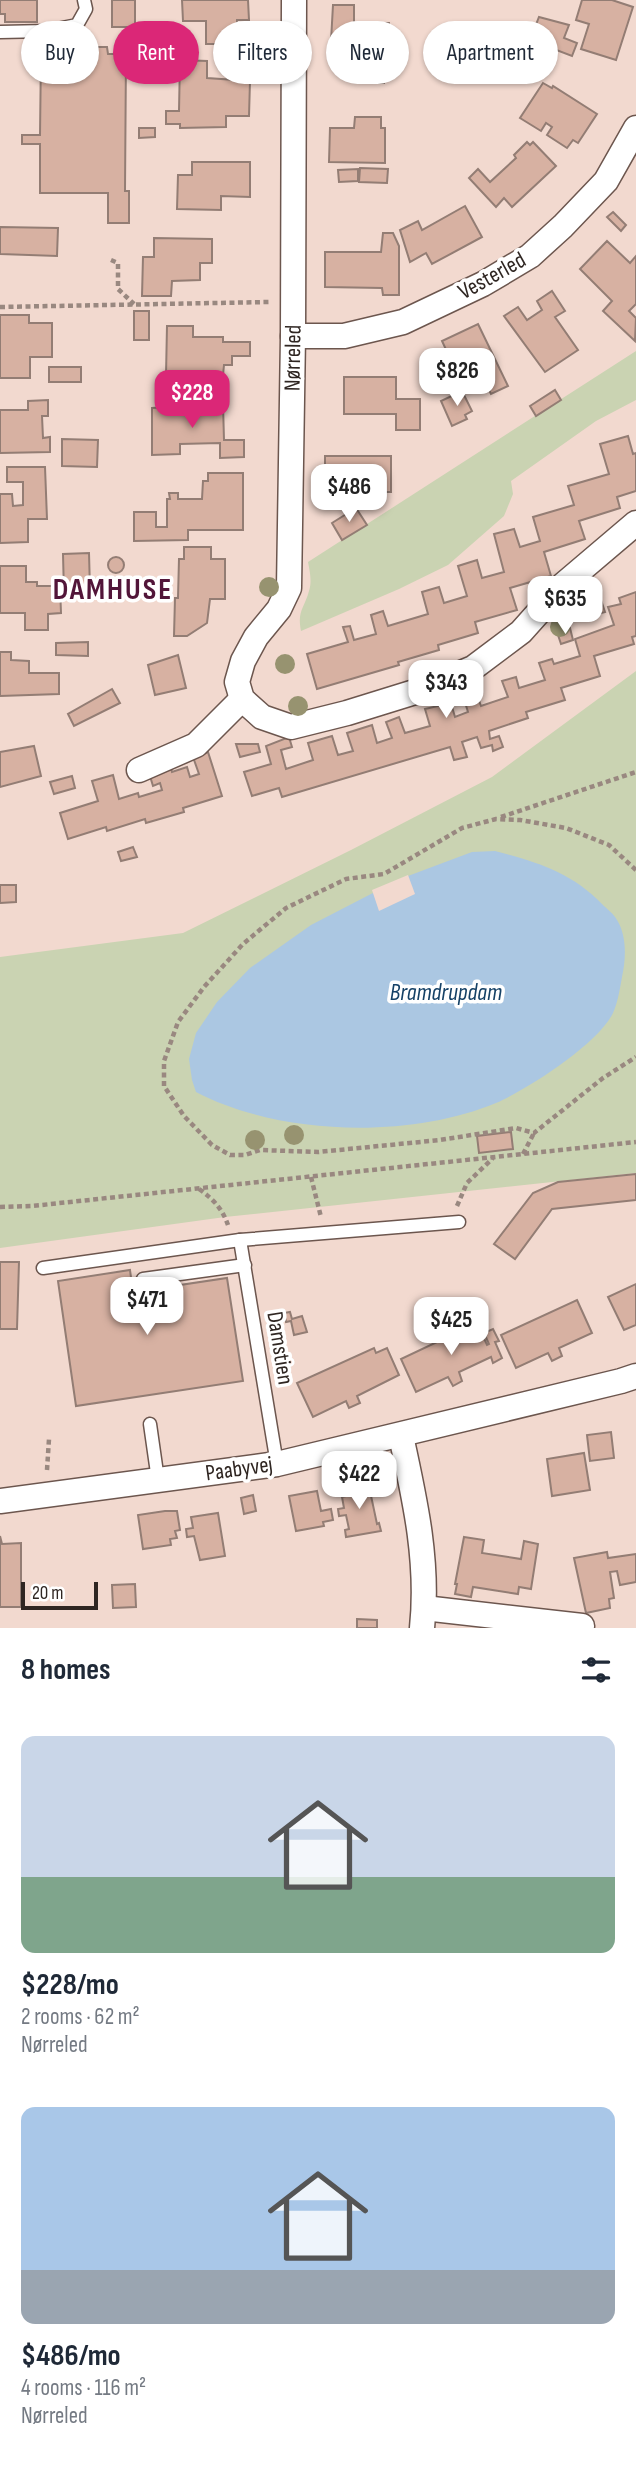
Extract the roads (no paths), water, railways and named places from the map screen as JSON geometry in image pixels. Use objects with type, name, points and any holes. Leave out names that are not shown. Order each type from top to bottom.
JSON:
[{"type":"street","name":"Nørreled","points":[[242,699],[237,682],[243,661],[256,637],[279,610],[289,588],[294,0]]},
{"type":"street","name":"Vesterled","points":[[293,336],[344,335],[402,322],[482,284],[530,256],[606,181],[636,128]]},
{"type":"street","points":[[139,770],[196,745],[242,699],[262,717],[291,727],[418,691],[473,668],[521,632],[563,585],[636,523]]},
{"type":"street","name":"Paabyvej","points":[[0,1501],[277,1464],[401,1436],[636,1376]]},
{"type":"street","points":[[401,1436],[419,1520],[423,1618],[582,1626]]},
{"type":"lane","points":[[0,32],[47,31],[77,25],[86,9],[85,0]]},
{"type":"lane","points":[[43,1268],[237,1241],[454,1222]]},
{"type":"lane","name":"Damstien","points":[[237,1241],[244,1265],[277,1464]]},
{"type":"lane","points":[[143,1279],[244,1265]]},
{"type":"lane","points":[[150,1424],[158,1480]]},
{"type":"water","name":"Bramdrupdam","points":[[495,851],[525,859],[566,876],[590,893],[616,918],[620,926],[625,955],[615,1009],[605,1025],[578,1051],[543,1077],[496,1103],[462,1115],[424,1123],[345,1128],[305,1124],[229,1107],[196,1092],[189,1059],[196,1033],[217,1002],[250,968],[311,925],[400,879],[472,852]]},
{"type":"district","name":"DAMHUSE","points":[[113,590]]}]
